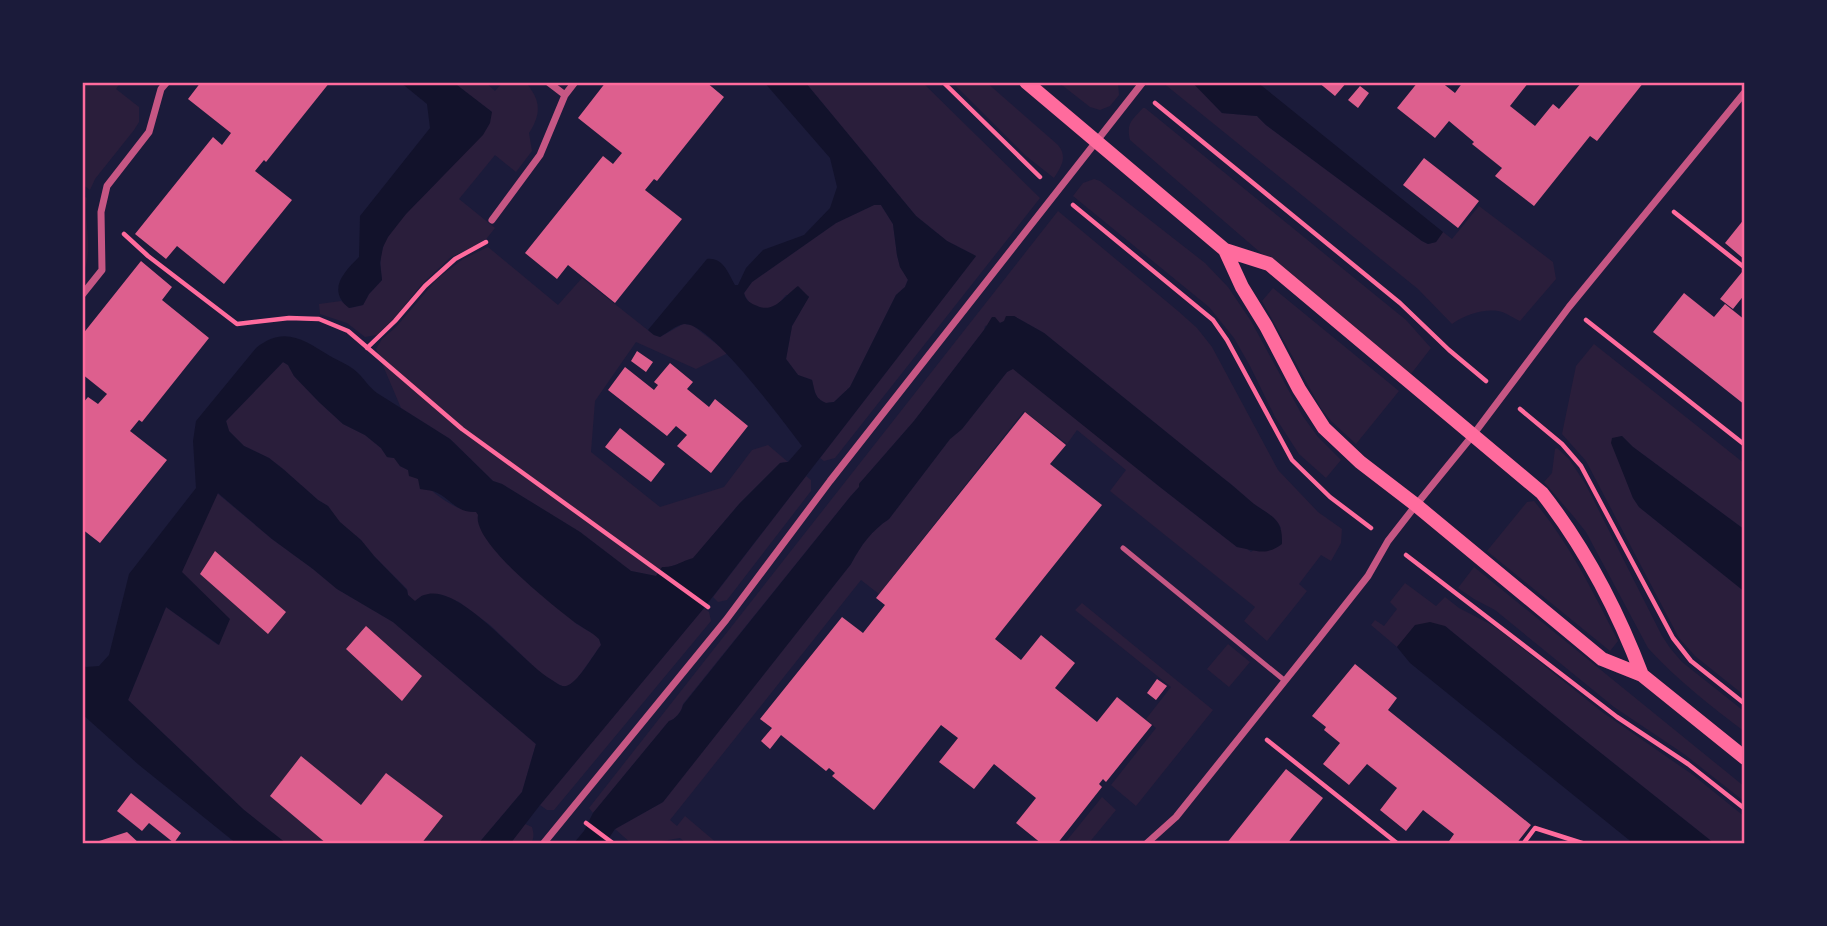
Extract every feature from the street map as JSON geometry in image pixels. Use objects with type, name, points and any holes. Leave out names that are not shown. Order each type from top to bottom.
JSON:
[{"type":"main road","points":[[1026,82],[1225,250],[1269,264],[1542,493],[1561,516],[1593,568],[1626,631],[1642,675]]},
{"type":"main road","points":[[1225,250],[1242,287],[1324,428],[1360,462],[1602,659],[1642,675],[1745,758]]},
{"type":"street","points":[[82,295],[102,270],[101,212],[107,186],[149,132],[161,89],[167,82]]},
{"type":"street","points":[[548,82],[565,95]]},
{"type":"street","points":[[492,220],[540,155],[565,95],[575,82]]},
{"type":"street","points":[[543,844],[726,620],[838,470],[1140,85]]},
{"type":"street","points":[[1146,844],[1176,817],[1367,576],[1388,541],[1473,435],[1569,307],[1745,92]]},
{"type":"lane","points":[[1123,548],[1284,680]]},
{"type":"path","points":[[1140,85],[1400,303],[1449,350],[1562,444],[1581,466],[1673,638],[1691,661],[1745,704]]},
{"type":"path","points":[[1657,199],[1745,268]]},
{"type":"path","points":[[101,212],[148,256],[237,324],[289,318],[320,319],[348,331],[462,429],[710,608]]},
{"type":"path","points":[[367,348],[425,286],[455,259],[490,240],[492,220]]},
{"type":"path","points":[[1569,307],[1745,445]]},
{"type":"path","points":[[1248,725],[1398,844]]},
{"type":"path","points":[[585,822],[612,843]]},
{"type":"path","points":[[1523,844],[1535,828],[1586,844]]},
{"type":"shaded area","points":[[82,82],[121,82],[116,89],[139,107],[139,122],[95,179],[90,190],[82,184]]},
{"type":"shaded area","points":[[400,82],[453,82],[492,112],[490,123],[483,135],[406,214],[388,237],[380,263],[382,280],[363,305],[349,308],[342,301],[338,288],[343,275],[359,257],[360,216],[430,128],[427,104]]},
{"type":"shaded area","points":[[453,82],[485,82],[495,91],[503,82],[528,85],[538,107],[537,118],[529,133],[532,151],[516,172],[495,155],[459,199],[495,228],[483,243],[451,257],[422,284],[377,335],[365,337],[347,323],[320,314],[319,304],[341,301],[350,308],[363,305],[382,280],[381,256],[391,232],[442,176],[492,112]]},
{"type":"shaded area","points":[[764,82],[805,82],[916,216],[947,241],[976,256],[704,608],[510,844],[478,844],[522,792],[536,744],[393,622],[337,589],[218,493],[182,572],[230,619],[219,645],[166,607],[128,700],[244,810],[287,844],[237,844],[139,765],[82,714],[82,664],[86,667],[99,666],[109,655],[129,574],[196,488],[193,441],[196,421],[256,348],[276,337],[303,340],[352,368],[377,393],[450,439],[493,481],[580,532],[631,571],[656,576],[662,567],[693,558],[740,503],[780,463],[788,462],[802,446],[746,375],[711,338],[696,327],[684,324],[660,337],[648,330],[707,259],[721,263],[735,285],[738,285],[746,268],[763,250],[804,235],[830,208],[837,187],[830,158]],"holes":[[[874,205],[881,205],[893,224],[900,267],[908,280],[896,295],[850,387],[834,402],[826,403],[817,396],[812,380],[798,375],[786,359],[792,326],[809,297],[798,286],[768,308],[749,302],[744,293],[752,282],[836,223]],[[283,362],[343,424],[365,435],[381,448],[387,457],[394,458],[400,466],[408,470],[409,476],[418,479],[420,489],[433,491],[463,510],[476,512],[479,527],[487,541],[515,572],[573,621],[599,639],[601,645],[575,680],[566,686],[557,683],[455,600],[439,594],[424,595],[415,601],[328,506],[269,458],[244,446],[229,431],[226,421]]]},
{"type":"shaded area","points":[[805,82],[922,82],[1040,198],[835,458],[824,461],[820,458],[976,256],[947,241],[916,216]]},
{"type":"shaded area","points":[[952,82],[986,82],[1058,145],[1063,158],[1054,178],[1026,156]]},
{"type":"shaded area","points":[[1058,82],[1118,82],[1119,95],[1110,106],[1100,110],[1090,107]]},
{"type":"shaded area","points":[[1162,82],[1192,82],[1222,113],[1257,116],[1428,244],[1436,242],[1443,232],[1452,239],[1479,206],[1553,262],[1556,279],[1520,321],[1498,311],[1486,311],[1474,313],[1452,324],[1418,289]]},
{"type":"shaded area","points":[[1192,82],[1257,82],[1443,232],[1436,242],[1428,244],[1422,241],[1257,116],[1222,113]]},
{"type":"shaded area","points":[[1143,108],[1406,320],[1431,348],[1411,374],[1269,260],[1130,140],[1129,126]]},
{"type":"shaded area","points":[[1094,179],[1205,263],[1228,287],[1251,321],[1302,415],[1318,437],[1341,460],[1326,478],[1299,454],[1275,417],[1234,338],[1209,307],[1073,196],[1083,183]]},
{"type":"shaded area","points":[[82,195],[87,198],[88,256],[82,275]]},
{"type":"shaded area","points":[[874,205],[881,205],[893,224],[900,267],[908,279],[905,287],[896,295],[850,387],[834,402],[826,403],[817,396],[812,380],[798,375],[786,359],[792,326],[809,296],[786,295],[775,306],[759,308],[751,304],[744,293],[752,282],[836,223]]},
{"type":"shaded area","points":[[1058,211],[1178,311],[1197,328],[1212,347],[1278,470],[1318,512],[1342,529],[1341,543],[1331,561],[1321,555],[1299,584],[1307,591],[1267,641],[1244,621],[1255,607],[1110,491],[1126,470],[1077,430],[1067,444],[1024,411],[879,594],[861,580],[670,820],[677,826],[685,816],[718,844],[687,844],[680,838],[632,844],[615,829],[663,802],[851,564],[867,539],[889,519],[950,439],[962,429],[1013,368],[1237,547],[1251,552],[1281,528],[1271,516],[1044,333],[1014,316],[1004,322],[985,326],[914,421],[859,484],[683,704],[678,715],[669,721],[593,813],[589,808]]},
{"type":"shaded area","points":[[488,247],[558,305],[582,278],[654,335],[660,337],[683,324],[692,325],[728,353],[696,369],[636,342],[595,401],[591,452],[660,507],[724,487],[752,450],[768,445],[788,462],[780,463],[740,503],[693,559],[666,568],[656,576],[631,571],[580,532],[493,481],[450,439],[401,408],[376,349],[437,279],[463,259]]},
{"type":"shaded area","points":[[1273,288],[1399,391],[1356,444],[1320,407],[1262,301]]},
{"type":"shaded area","points":[[1006,316],[1014,316],[1044,333],[1272,517],[1280,527],[1282,544],[1265,551],[1237,547],[1013,369],[1007,372],[962,429],[950,439],[889,519],[867,539],[851,564],[663,802],[615,829],[605,844],[573,844],[584,831],[593,813],[669,721],[678,715],[683,705],[859,484],[914,421],[992,317],[1000,323]]},
{"type":"shaded area","points":[[1594,344],[1745,464],[1745,530],[1622,436],[1612,439],[1633,498],[1639,507],[1745,592],[1745,696],[1695,656],[1679,638],[1586,461],[1562,434],[1576,366]]},
{"type":"shaded area","points":[[283,362],[343,424],[365,435],[381,448],[387,457],[395,458],[400,466],[449,503],[467,511],[476,511],[575,623],[599,639],[601,645],[577,679],[569,686],[562,686],[545,677],[490,625],[459,602],[435,594],[415,602],[408,595],[407,589],[361,540],[339,522],[328,506],[269,458],[244,446],[229,431],[226,421]]},
{"type":"shaded area","points":[[1622,436],[1745,530],[1745,592],[1639,507],[1611,443],[1612,438]]},
{"type":"shaded area","points":[[1557,448],[1569,459],[1586,485],[1662,636],[1682,662],[1745,712],[1745,732],[1682,682],[1648,648],[1586,532],[1544,482],[1552,473]]},
{"type":"shaded area","points":[[806,476],[811,480],[811,491],[727,600],[718,602],[713,597]]},
{"type":"shaded area","points":[[217,493],[337,589],[393,622],[536,744],[522,792],[478,844],[287,844],[244,810],[128,700],[166,607],[218,645],[181,572]]},
{"type":"shaded area","points":[[1534,501],[1570,551],[1618,641],[1610,651],[1487,551],[1527,502]]},
{"type":"shaded area","points":[[1474,567],[1745,787],[1745,802],[1684,754],[1614,707],[1495,610],[1458,588]]},
{"type":"shaded area","points":[[1405,583],[1436,606],[1445,597],[1502,632],[1602,712],[1693,775],[1745,817],[1745,844],[1715,844],[1445,626],[1416,625],[1397,647],[1371,625],[1375,620],[1384,626],[1397,609],[1390,602]]},
{"type":"shaded area","points":[[1082,603],[1213,710],[1136,806],[1111,785],[1156,728],[1146,719],[1171,687],[1075,610]]},
{"type":"shaded area","points":[[704,608],[709,612],[711,621],[554,810],[547,810],[540,805]]},
{"type":"shaded area","points":[[1430,622],[1445,626],[1715,844],[1634,844],[1410,663],[1397,647],[1415,625]]},
{"type":"shaded area","points":[[1228,644],[1250,662],[1229,687],[1207,669]]},
{"type":"shaded area","points":[[1102,797],[1116,810],[1088,844],[1064,844]]},
{"type":"shaded area","points":[[525,824],[532,827],[531,844],[510,844]]},
{"type":"building","points":[[201,82],[330,82],[266,162],[264,160],[255,171],[292,200],[224,284],[177,246],[166,259],[135,234],[213,137],[222,145],[231,133],[188,99]]},
{"type":"building","points":[[606,82],[706,82],[724,97],[657,181],[654,179],[645,190],[682,219],[615,303],[568,265],[557,279],[525,253],[603,156],[613,164],[622,153],[578,118]]},
{"type":"building","points":[[1318,82],[1347,82],[1335,96]]},
{"type":"building","points":[[1418,82],[1441,82],[1455,93],[1463,82],[1529,82],[1510,106],[1535,126],[1553,104],[1559,109],[1582,82],[1644,82],[1597,141],[1590,136],[1534,206],[1495,176],[1502,168],[1449,121],[1435,138],[1397,108]]},
{"type":"building","points":[[1360,86],[1369,93],[1358,108],[1348,100]]},
{"type":"building","points":[[1424,158],[1479,201],[1458,228],[1403,185]]},
{"type":"building","points":[[1745,218],[1745,260],[1725,243]]},
{"type":"building","points":[[141,261],[172,287],[162,300],[209,338],[142,422],[139,420],[130,431],[167,460],[100,543],[82,529],[82,404],[88,397],[98,404],[107,394],[82,374],[82,335]]},
{"type":"building","points":[[1742,272],[1745,274],[1745,294],[1733,309],[1720,299]]},
{"type":"building","points":[[1684,293],[1714,317],[1725,304],[1745,320],[1745,405],[1653,332]]},
{"type":"building","points":[[637,351],[653,362],[646,372],[631,361]]},
{"type":"building","points":[[670,363],[693,382],[687,389],[709,407],[715,399],[748,426],[711,473],[677,446],[687,435],[676,426],[667,436],[608,390],[625,367],[654,390],[658,385],[654,382]]},
{"type":"building","points":[[1025,412],[1066,445],[1050,464],[1102,505],[995,639],[1021,660],[1041,635],[1075,663],[1055,688],[1097,722],[1117,697],[1152,725],[1106,782],[1103,779],[1099,784],[1102,787],[1057,844],[1042,844],[1016,823],[1036,798],[994,764],[974,789],[939,762],[958,738],[941,725],[874,810],[832,776],[835,773],[829,768],[826,771],[781,735],[770,749],[761,741],[772,728],[760,719],[842,617],[863,633],[885,605],[876,598]]},
{"type":"building","points":[[620,428],[665,464],[651,482],[605,447]]},
{"type":"building","points":[[215,551],[286,612],[268,634],[200,574]]},
{"type":"building","points":[[366,626],[422,676],[402,701],[346,649]]},
{"type":"building","points":[[1355,664],[1397,698],[1388,710],[1531,825],[1516,844],[1447,844],[1454,834],[1423,810],[1406,831],[1380,810],[1397,788],[1367,764],[1349,785],[1323,764],[1340,743],[1312,716]]},
{"type":"building","points":[[1157,679],[1167,686],[1156,700],[1147,693]]},
{"type":"building","points":[[301,756],[361,805],[386,773],[443,816],[421,844],[327,844],[270,796]]},
{"type":"building","points":[[1286,769],[1323,798],[1287,844],[1226,844]]},
{"type":"building","points":[[131,793],[181,833],[174,843],[149,823],[142,831],[117,811]]},
{"type":"building","points":[[127,832],[140,844],[93,844],[93,843]]}]
